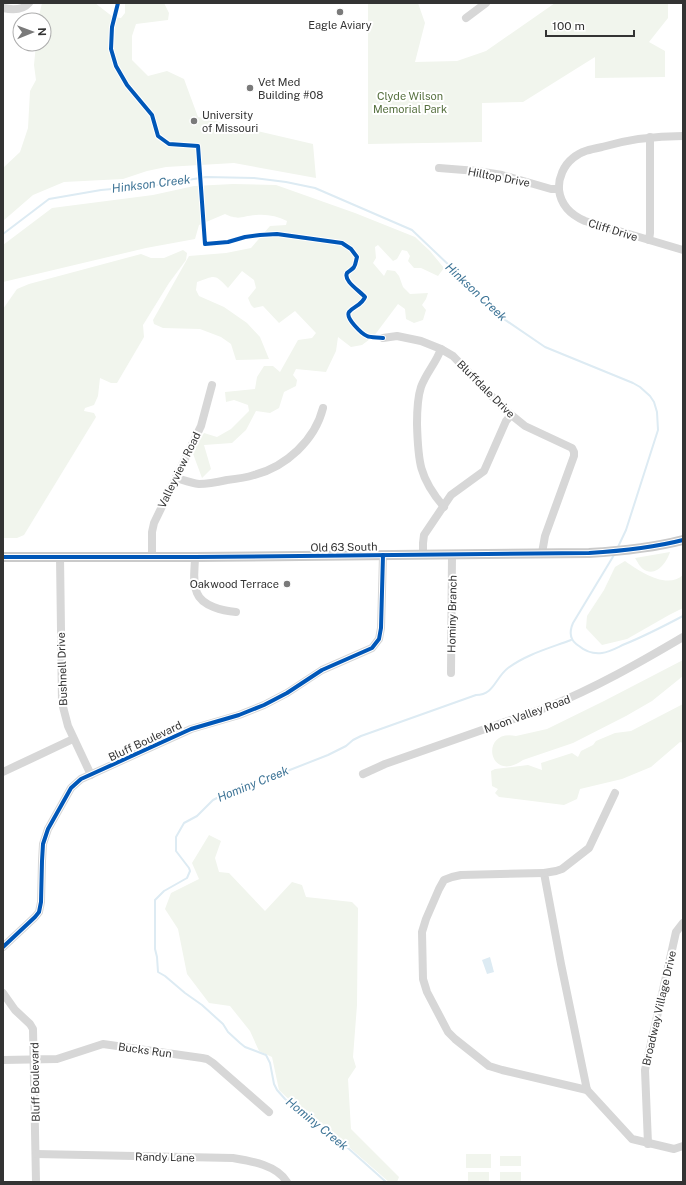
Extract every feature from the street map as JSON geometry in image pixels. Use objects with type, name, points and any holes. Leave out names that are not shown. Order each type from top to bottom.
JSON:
[{"type":"main road","name":"Old 63 South","points":[[3,557],[195,558],[589,553],[643,549],[683,540]]},
{"type":"street","points":[[3,8],[17,9],[26,6],[29,3]]},
{"type":"street","points":[[466,18],[486,3]]},
{"type":"street","points":[[559,189],[559,181],[564,168],[574,157],[582,152],[624,141],[650,137],[683,136]]},
{"type":"street","points":[[649,240],[650,137]]},
{"type":"street","name":"Hilltop Drive","points":[[439,168],[490,173],[551,189],[559,189]]},
{"type":"street","name":"Cliff Drive","points":[[559,189],[563,202],[576,217],[683,250]]},
{"type":"street","name":"Bluffdale Drive","points":[[383,338],[397,336],[421,341],[442,349],[464,366],[511,415],[531,430],[569,446],[574,452],[545,536],[542,553]]},
{"type":"street","points":[[442,349],[425,377],[417,406],[419,461],[426,482],[432,493],[444,507]]},
{"type":"street","name":"Valleyview Road","points":[[152,557],[152,532],[157,514],[201,426],[212,385]]},
{"type":"street","points":[[176,478],[204,484],[250,476],[269,470],[289,457],[303,444],[318,423],[323,408]]},
{"type":"street","points":[[423,554],[424,535],[453,492],[478,477],[484,471],[506,421],[511,415]]},
{"type":"street","name":"Bluff Boulevard","points":[[3,947],[39,912],[41,902],[43,844],[48,829],[73,786],[81,779],[191,729],[239,715],[264,705],[287,693],[322,670],[372,648],[377,642],[380,634],[383,555]]},
{"type":"street","name":"Hominy Branch","points":[[451,674],[452,555]]},
{"type":"street","name":"Bushnell Drive","points":[[60,557],[61,691],[64,714],[73,739],[91,775]]},
{"type":"street","points":[[195,558],[195,586],[198,596],[212,606],[226,611],[236,612]]},
{"type":"street","name":"Moon Valley Road","points":[[363,774],[385,764],[565,700],[607,679],[683,637]]},
{"type":"street","points":[[3,772],[73,739]]},
{"type":"street","points":[[587,1090],[489,1066],[455,1039],[448,1032],[427,992],[423,979],[422,932],[439,889],[444,880],[452,876],[544,873],[556,872],[562,869],[589,848],[615,793]]},
{"type":"street","points":[[544,873],[587,1090],[632,1139],[674,1149],[683,1146]]},
{"type":"street","name":"Broadway Village Drive","points":[[648,1144],[645,1070],[676,932],[683,923]]},
{"type":"street","name":"Bluff Boulevard","points":[[3,993],[15,1010],[32,1027],[34,1037],[36,1182]]},
{"type":"street","name":"Bucks Run","points":[[3,1060],[57,1059],[103,1044],[202,1058],[213,1063],[269,1112]]},
{"type":"street","name":"Randy Lane","points":[[36,1154],[233,1158],[247,1160],[274,1169],[288,1182]]},
{"type":"green space","points":[[42,3],[95,3],[113,17],[121,18],[125,13],[125,3],[164,3],[169,13],[168,20],[136,24],[132,36],[132,60],[148,76],[167,71],[184,79],[198,117],[313,144],[316,178],[234,163],[166,167],[147,171],[123,179],[64,182],[33,195],[3,221],[3,168],[20,152],[28,128],[30,91],[36,80],[34,65],[35,52],[52,52],[52,12],[40,12]]},
{"type":"green space","name":"Clyde Wilson Memorial Park","points":[[368,3],[418,3],[425,23],[415,62],[457,61],[486,51],[555,3],[668,3],[668,18],[649,42],[665,51],[665,77],[595,78],[595,57],[523,102],[482,103],[482,142],[368,144]]},
{"type":"green space","points":[[233,184],[276,185],[355,213],[415,237],[430,251],[444,268],[438,276],[421,268],[414,268],[408,261],[410,256],[407,251],[402,250],[397,259],[393,261],[378,245],[375,247],[376,258],[373,263],[384,276],[387,270],[395,271],[399,276],[403,287],[410,294],[428,293],[422,305],[426,310],[423,320],[414,323],[406,319],[405,309],[398,304],[374,336],[362,345],[351,347],[338,337],[336,351],[326,372],[296,369],[293,375],[297,380],[296,386],[284,392],[279,408],[270,413],[256,411],[246,430],[232,443],[204,445],[211,469],[202,478],[192,451],[204,433],[217,437],[231,429],[249,411],[248,405],[234,400],[226,402],[225,392],[255,389],[257,377],[264,366],[273,366],[280,372],[298,340],[312,338],[316,333],[295,311],[279,323],[263,306],[254,308],[248,298],[256,288],[254,280],[242,271],[228,288],[217,278],[211,277],[197,282],[196,290],[199,296],[224,307],[247,323],[260,337],[269,359],[236,360],[231,344],[221,337],[200,329],[163,328],[154,324],[153,320],[189,256],[226,253],[251,248],[270,226],[286,225],[287,221],[268,215],[237,218],[225,214],[199,225],[195,239],[146,248],[3,282],[3,245],[52,208],[153,195],[194,186]]},
{"type":"green space","points":[[183,250],[187,253],[186,260],[169,283],[143,325],[144,337],[117,383],[111,383],[100,378],[98,396],[94,405],[85,408],[84,411],[94,413],[96,417],[24,535],[17,538],[3,538],[3,309],[17,289],[29,284],[141,254],[151,258],[164,258]]},
{"type":"green space","points":[[670,552],[664,564],[652,572],[643,569],[635,558]]},
{"type":"green space","points":[[625,561],[645,574],[661,580],[669,581],[683,575],[683,608],[627,639],[602,645],[586,628],[587,616],[604,590],[615,567]]},
{"type":"green space","points":[[683,660],[683,676],[652,701],[573,743],[523,760],[511,766],[502,766],[496,761],[492,754],[493,747],[497,740],[504,736],[516,736],[547,729]]},
{"type":"green space","points":[[683,704],[683,743],[680,742],[651,767],[622,779],[580,789],[577,799],[564,805],[499,797],[495,793],[498,789],[492,786],[491,771],[495,769],[528,765],[542,770],[541,763],[572,753],[578,757],[581,751],[593,745],[596,741],[615,733],[631,731]]},
{"type":"green space","points":[[209,835],[221,841],[215,858],[219,872],[229,873],[265,911],[292,882],[302,885],[306,897],[352,902],[358,908],[357,1005],[353,1057],[356,1067],[348,1079],[351,1129],[399,1177],[397,1182],[389,1182],[334,1134],[297,1107],[279,1090],[272,1057],[259,1051],[250,1031],[230,1006],[209,1003],[187,974],[178,929],[165,909],[171,893],[199,879],[192,863]]},
{"type":"green space","points":[[466,1154],[491,1154],[491,1168],[466,1168]]},
{"type":"green space","points":[[500,1156],[521,1156],[521,1166],[500,1166]]},
{"type":"green space","points":[[468,1172],[489,1172],[489,1182],[468,1182]]},
{"type":"green space","points":[[500,1172],[521,1172],[521,1182],[500,1182]]},
{"type":"shaded area","points":[[490,957],[494,972],[487,974],[482,960]]},
{"type":"waterway","name":"Hinkson Creek","points":[[3,234],[49,199],[101,190],[157,185],[206,177],[254,178],[286,182],[315,188],[412,230],[498,315],[545,347],[633,383],[650,396],[654,402],[657,412],[658,430],[626,530],[618,547]]},
{"type":"waterway","name":"Hinkson Creek","points":[[614,555],[573,623],[571,636],[576,644],[590,652],[605,652],[647,634],[683,616]]},
{"type":"waterway","name":"Hominy Creek","points":[[386,1182],[339,1140],[285,1099],[274,1084],[270,1063],[266,1055],[245,1047],[202,1005],[158,972],[155,949],[155,900],[164,891],[187,878],[190,871],[176,851],[176,837],[184,823],[197,816],[213,800],[227,793],[240,789],[248,783],[277,775],[328,755],[361,736],[487,692],[504,672],[515,663],[571,640]]},
{"type":"cycle path","points":[[118,3],[112,27],[111,49],[116,66],[127,85],[152,115],[158,136],[169,144],[198,146],[205,244],[228,242],[245,237],[277,234],[342,243],[351,249],[357,257],[354,267],[347,273],[347,279],[365,297],[362,302],[349,312],[349,318],[365,335],[383,338]]},
{"type":"cycle path","points":[[3,557],[195,557],[589,553],[637,549],[683,540]]},
{"type":"cycle path","points":[[3,947],[39,912],[41,902],[43,844],[48,829],[71,788],[81,779],[191,729],[239,715],[264,705],[287,693],[322,670],[372,648],[379,639],[381,628],[383,555]]},
{"type":"place","name":"Eagle Aviary","points":[[340,12]]},
{"type":"place","name":"Vet Med Building #08","points":[[250,88]]},
{"type":"place","name":"University of Missouri","points":[[194,121]]},
{"type":"place","name":"Oakwood Terrace","points":[[287,584]]}]
